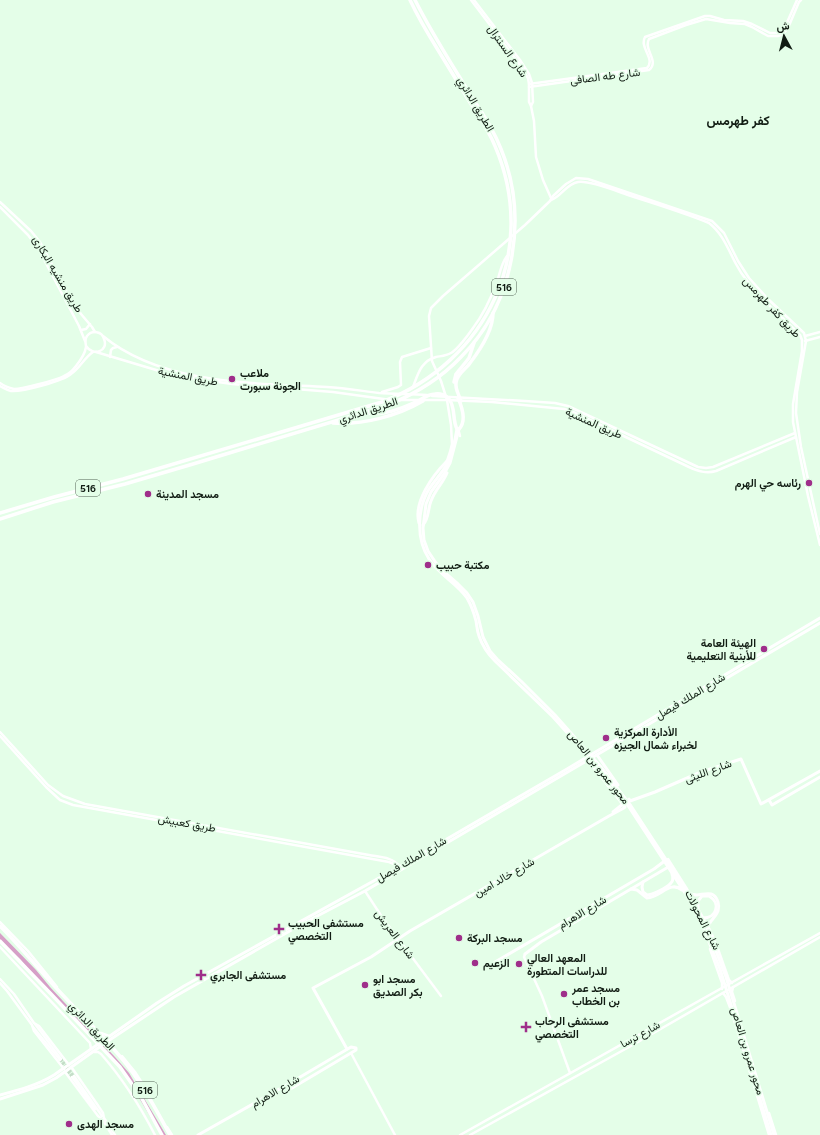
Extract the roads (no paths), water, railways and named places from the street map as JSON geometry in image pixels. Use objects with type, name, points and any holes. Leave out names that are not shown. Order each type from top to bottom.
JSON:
[{"type":"highway","name":"الطريق الدائري","points":[[325,421],[330,422],[367,412],[395,402],[414,393],[453,365],[475,341],[485,327],[500,298],[508,276],[514,244],[514,202],[496,148],[479,113],[410,0]]},
{"type":"highway","name":"الطريق الدائري","points":[[416,2],[420,16]]},
{"type":"highway","name":"الطريق الدائري","points":[[0,519],[53,502],[125,484],[259,444],[382,402],[432,379],[465,346],[480,326],[497,294],[504,275],[509,252],[510,176],[501,149],[490,125],[479,113]]},
{"type":"highway","points":[[461,399],[456,387],[456,380],[473,359],[488,334],[492,323],[493,312]]},
{"type":"highway","points":[[367,412],[381,414],[400,408],[433,394],[442,394],[450,401],[454,413],[454,424],[458,429],[463,425],[463,419],[461,405],[454,387],[454,381],[456,374],[471,355],[475,341]]},
{"type":"highway","points":[[330,422],[347,423],[368,421],[404,410],[424,400]]},
{"type":"highway","name":"الطريق الدائري","points":[[0,513],[52,497],[140,475],[243,443],[314,425]]},
{"type":"highway","name":"الطريق الدائري","points":[[0,926],[123,1060],[147,1094],[171,1135]]},
{"type":"highway","name":"الطريق الدائري","points":[[0,941],[120,1067],[141,1097],[162,1135]]},
{"type":"main road","name":"محور عمرو بن العاص","points":[[458,429],[450,463],[427,500],[421,524],[422,541],[427,556],[437,570],[460,589],[467,599],[474,614],[478,635],[487,652],[553,717],[598,768],[625,802],[699,912],[714,943],[726,977],[773,1135]]},
{"type":"main road","points":[[447,461],[427,486],[420,501],[418,520],[421,524],[426,520],[432,497],[447,473]]},
{"type":"main road","name":"محور عمرو بن العاص","points":[[421,524],[424,540],[429,554],[440,569],[458,584],[473,602],[483,637],[490,651],[555,715],[601,767],[631,806],[686,893],[702,925],[720,968],[773,1135]]},
{"type":"main road","name":"شارع الملك فيصل","points":[[109,1039],[167,1002],[276,937],[566,771],[597,755],[820,618]]},
{"type":"main road","name":"شارع الملك فيصل","points":[[0,1099],[43,1085],[66,1072],[157,1003],[193,981],[365,891],[566,771],[596,751],[820,623]]},
{"type":"main road","points":[[597,755],[603,764],[598,764],[596,767],[597,770]]},
{"type":"main road","name":"شارع الليثى","points":[[603,764],[630,801],[701,772],[741,759],[761,804],[769,800]]},
{"type":"main road","points":[[588,760],[597,770]]},
{"type":"main road","name":"شارع خالد امين","points":[[347,1049],[313,988],[371,957],[410,931],[610,815],[624,805],[597,770]]},
{"type":"main road","points":[[820,771],[769,800],[772,805],[820,777]]},
{"type":"main road","name":"شارع الاهرام","points":[[495,962],[654,869],[668,859]]},
{"type":"main road","name":"شارع الاهرام","points":[[524,954],[541,942],[671,865]]},
{"type":"main road","points":[[644,881],[642,887],[643,892],[647,895],[651,895],[671,883],[673,878],[672,872]]},
{"type":"main road","points":[[630,889],[638,890],[647,898],[652,898],[673,886],[678,887],[686,893],[696,895],[709,893],[714,896],[719,906],[708,927]]},
{"type":"main road","points":[[699,912],[698,902],[700,898],[707,896],[714,900],[716,906],[715,912],[710,917],[703,918]]},
{"type":"main road","points":[[553,929],[556,933]]},
{"type":"main road","points":[[547,932],[550,937]]},
{"type":"main road","points":[[193,981],[196,985]]},
{"type":"main road","name":"شارع الاهرام","points":[[198,1135],[347,1049],[351,1047],[355,1048],[356,1050],[351,1054],[286,1091]]},
{"type":"main road","points":[[324,1063],[327,1068]]},
{"type":"main road","name":"شارع الملك فيصل","points":[[0,1095],[42,1082],[66,1072]]},
{"type":"street","name":"شارع السنترال","points":[[473,0],[520,60],[530,76],[533,102],[531,106],[534,121],[537,162],[545,188],[551,199]]},
{"type":"street","points":[[770,35],[784,29],[797,0]]},
{"type":"street","points":[[696,20],[707,16],[724,20],[743,21],[752,24],[770,35],[778,36],[786,31],[798,2],[801,0]]},
{"type":"street","name":"شارع طه الصافى","points":[[531,85],[647,68],[650,66],[650,62],[644,48],[643,39],[696,20]]},
{"type":"street","name":"شارع طه الصافى","points":[[593,76],[649,70],[654,63],[648,47],[648,41],[651,38],[696,20]]},
{"type":"street","name":"طريق كفر طهرمس","points":[[431,348],[428,316],[431,308],[522,228],[566,184],[576,178],[583,178],[620,189],[715,222],[724,234],[740,265],[749,278],[767,298],[803,332],[805,336],[792,414],[795,435],[820,545]]},
{"type":"street","name":"طريق كفر طهرمس","points":[[551,199],[567,187],[575,183],[585,182],[709,223],[722,236],[737,267],[751,286],[801,336],[804,341],[797,392],[796,413],[802,454],[820,534]]},
{"type":"street","name":"طريق منشيه البكارى","points":[[0,202],[31,231],[40,242],[71,300],[95,332]]},
{"type":"street","name":"طريق منشيه البكارى","points":[[0,208],[28,235],[38,248],[81,330],[85,342]]},
{"type":"street","points":[[412,388],[420,369],[427,360],[453,352],[474,328],[486,308],[495,287],[502,263],[509,252]]},
{"type":"street","points":[[81,330],[87,328],[90,324]]},
{"type":"street","points":[[0,385],[9,390],[20,391],[66,378],[74,372],[85,359],[94,352],[100,351],[104,346],[105,342],[103,336],[95,332],[87,336],[85,342],[89,350],[94,352]]},
{"type":"street","points":[[801,336],[820,332]]},
{"type":"street","name":"طريق المنشية","points":[[103,336],[133,356],[156,365],[208,378],[379,393],[446,396],[461,399],[568,410],[689,467],[703,472],[716,471],[795,435]]},
{"type":"street","points":[[804,341],[820,337]]},
{"type":"street","points":[[0,385],[17,389],[64,376],[75,367],[86,346]]},
{"type":"street","points":[[110,357],[111,349],[118,347]]},
{"type":"street","points":[[378,398],[379,393],[398,387],[401,383],[401,358],[431,348],[432,359],[446,396],[450,416],[452,438],[451,450],[447,461]]},
{"type":"street","name":"طريق المنشية","points":[[94,352],[166,373],[232,384],[333,392],[398,400],[461,399],[550,403],[568,406],[698,467],[704,468],[713,467],[795,435]]},
{"type":"street","points":[[452,438],[455,432],[458,432],[460,436]]},
{"type":"street","name":"طريق كعبيش","points":[[0,732],[46,787],[63,801],[72,805],[392,860],[396,862],[398,867]]},
{"type":"street","name":"طريق كعبيش","points":[[2,736],[48,785],[58,793],[84,804],[368,857]]},
{"type":"street","points":[[63,801],[65,796]]},
{"type":"street","name":"شارع المحولات","points":[[668,859],[687,889],[714,938],[729,980],[732,983]]},
{"type":"street","name":"شارع المحولات","points":[[668,867],[682,889],[709,945],[722,983],[722,988]]},
{"type":"street","name":"شارع العريش","points":[[365,891],[441,996]]},
{"type":"street","points":[[0,922],[28,951],[83,1015],[109,1039],[112,1045],[140,1079],[171,1135]]},
{"type":"street","name":"شارع ترسا","points":[[460,1135],[820,933]]},
{"type":"street","name":"شارع ترسا","points":[[470,1135],[638,1042],[820,937]]},
{"type":"street","points":[[0,947],[90,1043],[93,1051],[101,1054],[124,1081],[155,1135]]},
{"type":"street","points":[[524,954],[542,996],[570,1073]]},
{"type":"street","points":[[0,979],[14,994],[33,1024],[34,1031],[98,1116],[103,1118]]},
{"type":"street","points":[[722,983],[729,980]]},
{"type":"street","points":[[0,983],[61,1060]]},
{"type":"street","points":[[733,987],[733,994],[766,1104],[773,1135]]},
{"type":"street","points":[[723,992],[726,997],[760,1106],[773,1135]]},
{"type":"street","points":[[726,997],[728,994],[733,994]]},
{"type":"street","points":[[33,1024],[39,1026],[72,1068],[97,1104],[112,1135]]},
{"type":"street","points":[[642,1033],[642,1037],[647,1036]]},
{"type":"street","points":[[631,1039],[637,1039],[638,1042]]},
{"type":"street","points":[[351,1054],[395,1135]]},
{"type":"street","points":[[66,1072],[72,1068]]},
{"type":"street","points":[[73,1076],[115,1135]]},
{"type":"street","points":[[760,1106],[766,1104]]},
{"type":"tunnel","points":[[61,1059],[74,1076]]},
{"type":"tunnel","points":[[60,1060],[72,1077]]},
{"type":"place","name":"ملاعب الجونة سبورت","points":[[232,379]]},
{"type":"place","name":"رئاسه حي الهرم","points":[[809,483]]},
{"type":"place","name":"مسجد المدينة","points":[[148,494]]},
{"type":"place","name":"مكتبة حبيب","points":[[428,565]]},
{"type":"place","name":"الهيئة العامة للأبنية التعليمية","points":[[764,649]]},
{"type":"place","name":"الأدارة المركزية لخبراء شمال الجيزه","points":[[606,738]]},
{"type":"place","name":"مستشفى الحبيب التخصصي","points":[[279,929]]},
{"type":"place","name":"مسجد البركة","points":[[459,938]]},
{"type":"place","name":"الزعيم","points":[[475,963]]},
{"type":"place","name":"المعهد العالي للدراسات المتطورة","points":[[519,964]]},
{"type":"place","name":"مستشفى الجابري","points":[[201,975]]},
{"type":"place","name":"مسجد ابو بكر الصديق","points":[[365,985]]},
{"type":"place","name":"مسجد عمر بن الخطاب","points":[[564,994]]},
{"type":"place","name":"مستشفى الرحاب التخصصي","points":[[526,1027]]},
{"type":"place","name":"مسجد الهدى","points":[[69,1124]]},
{"type":"district","name":"كفر طهرمس","points":[[738,120]]}]
